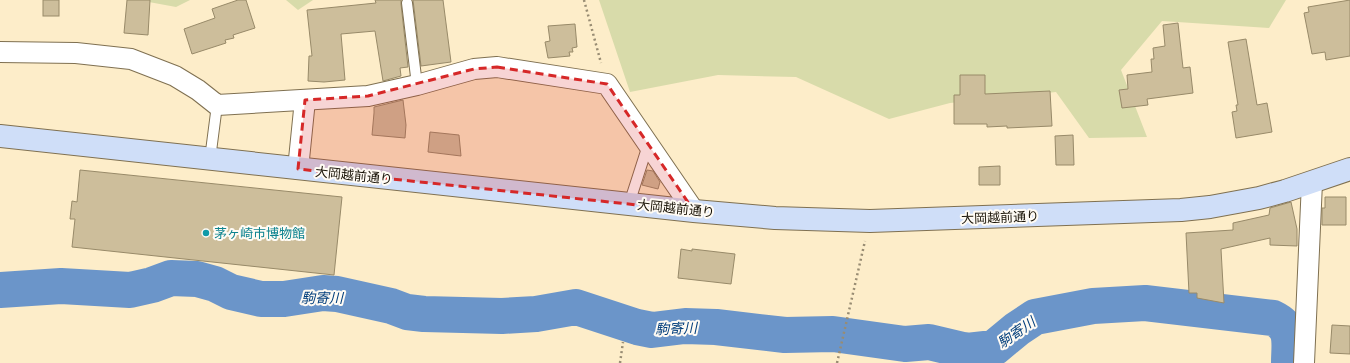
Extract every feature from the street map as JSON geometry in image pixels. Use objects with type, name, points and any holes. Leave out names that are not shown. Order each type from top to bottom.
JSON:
[{"type":"street","points":[[0,52],[76,53],[131,59],[175,76],[198,90],[217,105],[368,96],[474,69],[497,67],[606,84],[694,211]]},
{"type":"street","points":[[298,169],[306,100]]},
{"type":"street","name":"大岡越前通り","points":[[0,136],[694,211],[775,218],[870,221],[1181,210],[1210,207],[1247,201],[1285,191],[1350,169]]},
{"type":"street","points":[[1304,363],[1312,182]]},
{"type":"lane","points":[[407,3],[416,85]]},
{"type":"lane","points":[[210,159],[217,105]]},
{"type":"lane","points":[[629,204],[648,145]]},
{"type":"path","points":[[584,0],[606,84]]},
{"type":"path","points":[[837,363],[870,221]]},
{"type":"path","points":[[620,363],[623,342]]},
{"type":"highlighted area","points":[[497,67],[607,84],[694,211],[629,204],[298,169],[305,100],[368,96],[474,69]]},
{"type":"green space","points":[[138,0],[190,0],[176,7]]},
{"type":"green space","points":[[286,0],[313,0],[298,10]]},
{"type":"green space","points":[[599,0],[1286,0],[1269,28],[1162,21],[1121,70],[1147,137],[1089,138],[1056,92],[950,103],[889,119],[796,77],[718,75],[630,92]]},
{"type":"building","points":[[43,0],[59,0],[59,16],[43,16]]},
{"type":"building","points":[[127,0],[150,0],[148,35],[124,33]]},
{"type":"building","points":[[238,0],[246,0],[255,28],[233,35],[234,38],[225,40],[226,43],[192,54],[184,29],[215,18],[212,9]]},
{"type":"building","points":[[375,0],[401,0],[408,67],[400,68],[401,76],[383,81],[375,31],[341,34],[345,80],[324,82],[308,81],[309,56],[312,56],[307,10],[376,3]]},
{"type":"building","points":[[413,0],[443,0],[451,62],[421,66]]},
{"type":"building","points":[[1350,0],[1350,56],[1326,60],[1325,52],[1312,54],[1304,13],[1309,12],[1308,7]]},
{"type":"building","points":[[1178,23],[1183,68],[1190,67],[1193,93],[1147,99],[1148,105],[1122,108],[1119,90],[1128,89],[1127,75],[1152,72],[1151,59],[1154,59],[1153,48],[1165,46],[1163,25]]},
{"type":"building","points":[[575,24],[577,47],[572,48],[573,52],[569,52],[570,56],[548,58],[545,42],[550,41],[548,26]]},
{"type":"building","points":[[1246,39],[1257,105],[1267,103],[1272,132],[1236,138],[1232,112],[1237,111],[1236,105],[1238,105],[1228,42]]},
{"type":"building","points":[[960,75],[985,75],[985,94],[1050,91],[1052,126],[1007,128],[1007,126],[987,127],[987,124],[954,124],[954,95],[960,95]]},
{"type":"building","points":[[403,100],[406,125],[405,138],[372,135],[374,107]]},
{"type":"building","points":[[430,132],[459,135],[461,156],[428,152]]},
{"type":"building","points":[[1073,135],[1074,165],[1056,165],[1055,136]]},
{"type":"building","points":[[1000,166],[1000,185],[979,185],[979,167]]},
{"type":"building","name":"茅ヶ崎市博物館","points":[[80,170],[342,197],[334,275],[72,247],[75,219],[70,219],[72,201],[77,202]]},
{"type":"building","points":[[647,170],[653,171],[660,182],[658,189],[642,185]]},
{"type":"building","points":[[1325,197],[1346,197],[1346,225],[1322,225],[1322,208],[1325,208]]},
{"type":"building","points":[[1291,202],[1297,229],[1297,246],[1270,245],[1270,238],[1221,249],[1224,303],[1197,298],[1197,293],[1189,293],[1186,233],[1233,230],[1233,223],[1269,215],[1270,208]]},
{"type":"building","points":[[681,249],[735,254],[731,284],[678,278]]},
{"type":"building","points":[[1332,325],[1350,326],[1350,354],[1330,353]]},
{"type":"waterway","name":"駒寄川","points":[[0,290],[61,286],[130,290],[152,285],[171,278],[197,279],[215,284],[231,292],[261,299],[284,299],[323,293],[337,294],[391,306],[407,312],[424,314],[502,316],[536,314],[576,307],[637,327],[652,330],[685,326],[716,327],[785,335],[833,334],[905,344],[929,342],[967,351],[994,348],[1017,329],[1035,317],[1093,306],[1145,303],[1273,318],[1280,322],[1287,331],[1289,337],[1289,363]]},
{"type":"place","name":"茅ヶ崎市博物館","points":[[206,233]]}]
